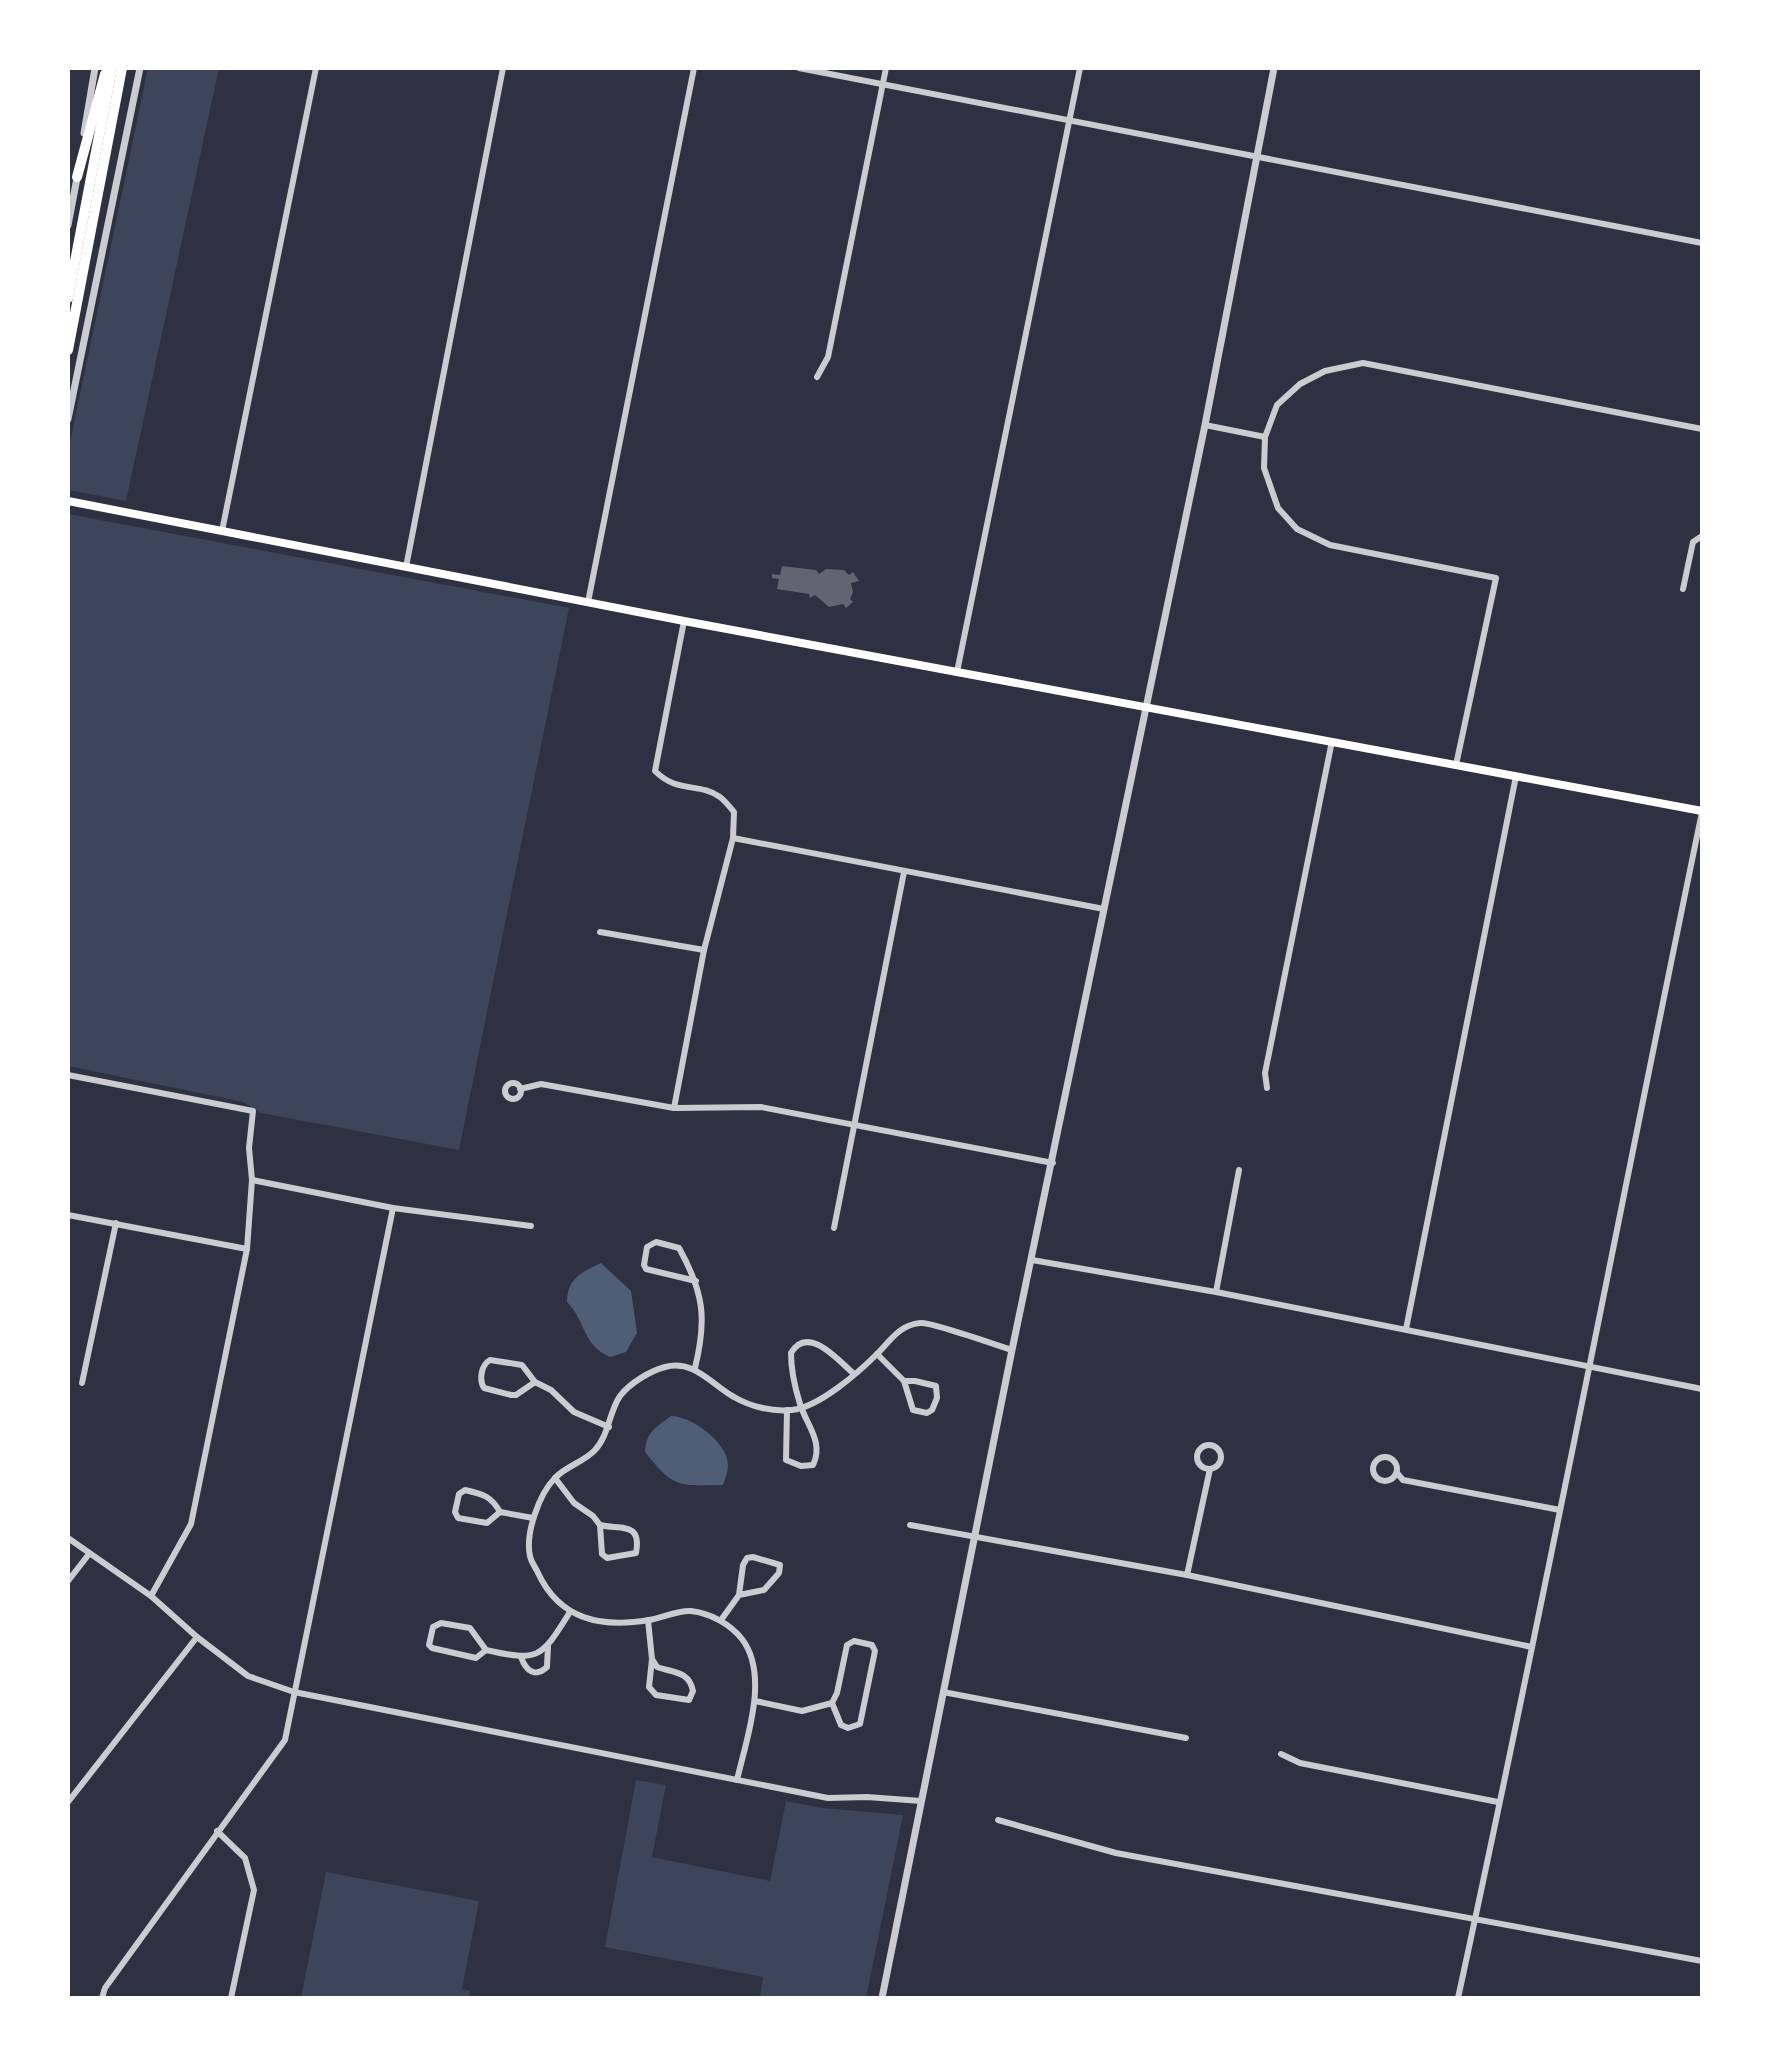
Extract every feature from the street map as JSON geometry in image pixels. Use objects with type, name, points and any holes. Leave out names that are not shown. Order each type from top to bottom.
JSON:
[{"type":"highway","points":[[77,177],[109,68]]},
{"type":"highway","points":[[68,298],[109,68]]},
{"type":"highway","points":[[68,350],[122,68]]},
{"type":"main road","points":[[68,501],[684,621],[1702,812]]},
{"type":"street","points":[[68,225],[95,68]]},
{"type":"street","points":[[68,419],[140,68]]},
{"type":"street","points":[[222,531],[316,68]]},
{"type":"street","points":[[406,567],[503,68]]},
{"type":"street","points":[[588,602],[694,68]]},
{"type":"street","points":[[799,68],[1702,243]]},
{"type":"street","points":[[817,377],[828,357],[886,68]]},
{"type":"street","points":[[957,672],[1080,68]]},
{"type":"street","points":[[882,1998],[1012,1350],[1205,425],[1274,68]]},
{"type":"street","points":[[1456,765],[1496,578],[1330,545],[1297,529],[1278,508],[1264,468],[1265,437],[1277,405],[1300,384],[1325,371],[1363,363],[1702,429]]},
{"type":"street","points":[[1205,425],[1265,437]]},
{"type":"street","points":[[1683,589],[1693,542],[1702,536]]},
{"type":"street","points":[[674,1108],[704,950],[733,838],[734,812],[720,797],[705,790],[667,783],[655,771],[684,621]]},
{"type":"street","points":[[1267,1088],[1265,1073],[1332,741]]},
{"type":"street","points":[[1406,1329],[1516,776]]},
{"type":"street","points":[[1458,1998],[1702,812]]},
{"type":"street","points":[[733,838],[1104,909]]},
{"type":"street","points":[[834,1228],[904,872]]},
{"type":"street","points":[[600,932],[704,950]]},
{"type":"street","points":[[68,1075],[253,1111],[247,1249],[191,1524],[151,1596]]},
{"type":"street","points":[[520,1089],[541,1084],[674,1108],[761,1107],[1053,1163]]},
{"type":"street","points":[[1216,1292],[1239,1170]]},
{"type":"street","points":[[252,1180],[393,1208],[531,1226]]},
{"type":"street","points":[[102,1998],[105,1988],[285,1740],[393,1208]]},
{"type":"street","points":[[68,1215],[247,1249]]},
{"type":"street","points":[[82,1383],[116,1223]]},
{"type":"street","points":[[695,1368],[702,1331],[700,1293],[696,1281],[679,1248],[656,1242],[647,1247],[646,1269],[696,1281]]},
{"type":"street","points":[[1032,1260],[1216,1292],[1702,1389]]},
{"type":"street","points":[[737,1780],[755,1701],[755,1672],[744,1641],[721,1620],[690,1611],[648,1620],[592,1622],[570,1612],[544,1585],[530,1556],[533,1518],[555,1478],[595,1450],[609,1427],[620,1397],[643,1377],[668,1366],[695,1368],[735,1398],[767,1410],[787,1410],[801,1407],[833,1391],[877,1354],[896,1332],[921,1323],[1012,1350]]},
{"type":"street","points":[[787,1410],[786,1460],[807,1467],[813,1465],[817,1450],[812,1429],[801,1407],[791,1353],[798,1343],[814,1343],[854,1374]]},
{"type":"street","points":[[877,1354],[904,1381],[913,1410],[927,1413],[932,1410],[937,1398],[936,1386],[904,1381]]},
{"type":"street","points":[[535,1382],[511,1395],[484,1388],[481,1380],[486,1362],[494,1359],[522,1365],[535,1382],[551,1390],[574,1412],[609,1427]]},
{"type":"street","points":[[1397,1473],[1392,1479],[1384,1481],[1376,1478],[1373,1466],[1381,1457],[1388,1457],[1397,1465],[1397,1473],[1403,1480],[1560,1510]]},
{"type":"street","points":[[1187,1575],[1210,1469]]},
{"type":"street","points":[[555,1478],[574,1503],[600,1525],[602,1554],[607,1558],[636,1553],[636,1534],[632,1530],[600,1525]]},
{"type":"street","points":[[500,1512],[492,1521],[482,1524],[458,1518],[455,1512],[459,1494],[465,1490],[491,1498],[500,1512],[533,1518]]},
{"type":"street","points":[[910,1525],[1187,1575],[1532,1647]]},
{"type":"street","points":[[68,1538],[151,1596],[248,1676],[294,1692],[828,1798],[921,1801]]},
{"type":"street","points":[[68,1581],[89,1554]]},
{"type":"street","points":[[721,1620],[739,1595],[743,1565],[747,1558],[780,1565],[779,1573],[764,1590],[739,1595]]},
{"type":"street","points":[[521,1657],[529,1671],[536,1674],[547,1667],[548,1646],[570,1612]]},
{"type":"street","points":[[648,1620],[651,1691],[656,1695],[689,1700],[693,1691],[689,1678],[657,1667],[652,1659]]},
{"type":"street","points":[[486,1650],[476,1658],[432,1648],[429,1645],[433,1627],[441,1623],[470,1628],[486,1650],[521,1657],[548,1646]]},
{"type":"street","points":[[68,1802],[197,1637]]},
{"type":"street","points":[[755,1701],[802,1711],[832,1703],[847,1645],[854,1641],[872,1645],[875,1651],[860,1724],[848,1728],[841,1725],[832,1703]]},
{"type":"street","points":[[943,1692],[1186,1738]]},
{"type":"street","points":[[1281,1754],[1300,1763],[1498,1802]]},
{"type":"street","points":[[998,1820],[1116,1853],[1702,1961]]},
{"type":"street","points":[[217,1831],[245,1858],[254,1890],[231,1998]]},
{"type":"shaded area","points":[[148,68],[219,68],[126,501],[68,490],[68,452]]},
{"type":"shaded area","points":[[68,514],[569,608],[459,1150],[261,1113],[243,1102],[68,1066]]},
{"type":"shaded area","points":[[601,1263],[631,1291],[637,1333],[626,1352],[610,1357],[594,1346],[567,1302],[576,1277]]},
{"type":"shaded area","points":[[671,1416],[689,1421],[716,1440],[728,1465],[723,1485],[686,1484],[670,1479],[645,1452],[650,1435]]},
{"type":"shaded area","points":[[636,1780],[666,1785],[652,1857],[770,1881],[786,1801],[823,1808],[903,1815],[866,1998],[760,1998],[763,1977],[605,1947]]},
{"type":"shaded area","points":[[326,1872],[479,1901],[462,1989],[470,1991],[469,1998],[301,1998]]},
{"type":"building","points":[[782,566],[816,570],[819,574],[826,569],[844,570],[849,575],[853,572],[859,581],[851,583],[853,592],[850,599],[853,602],[846,608],[843,604],[829,607],[815,595],[810,598],[809,594],[777,589],[779,579],[772,578],[772,574],[780,575]]}]
